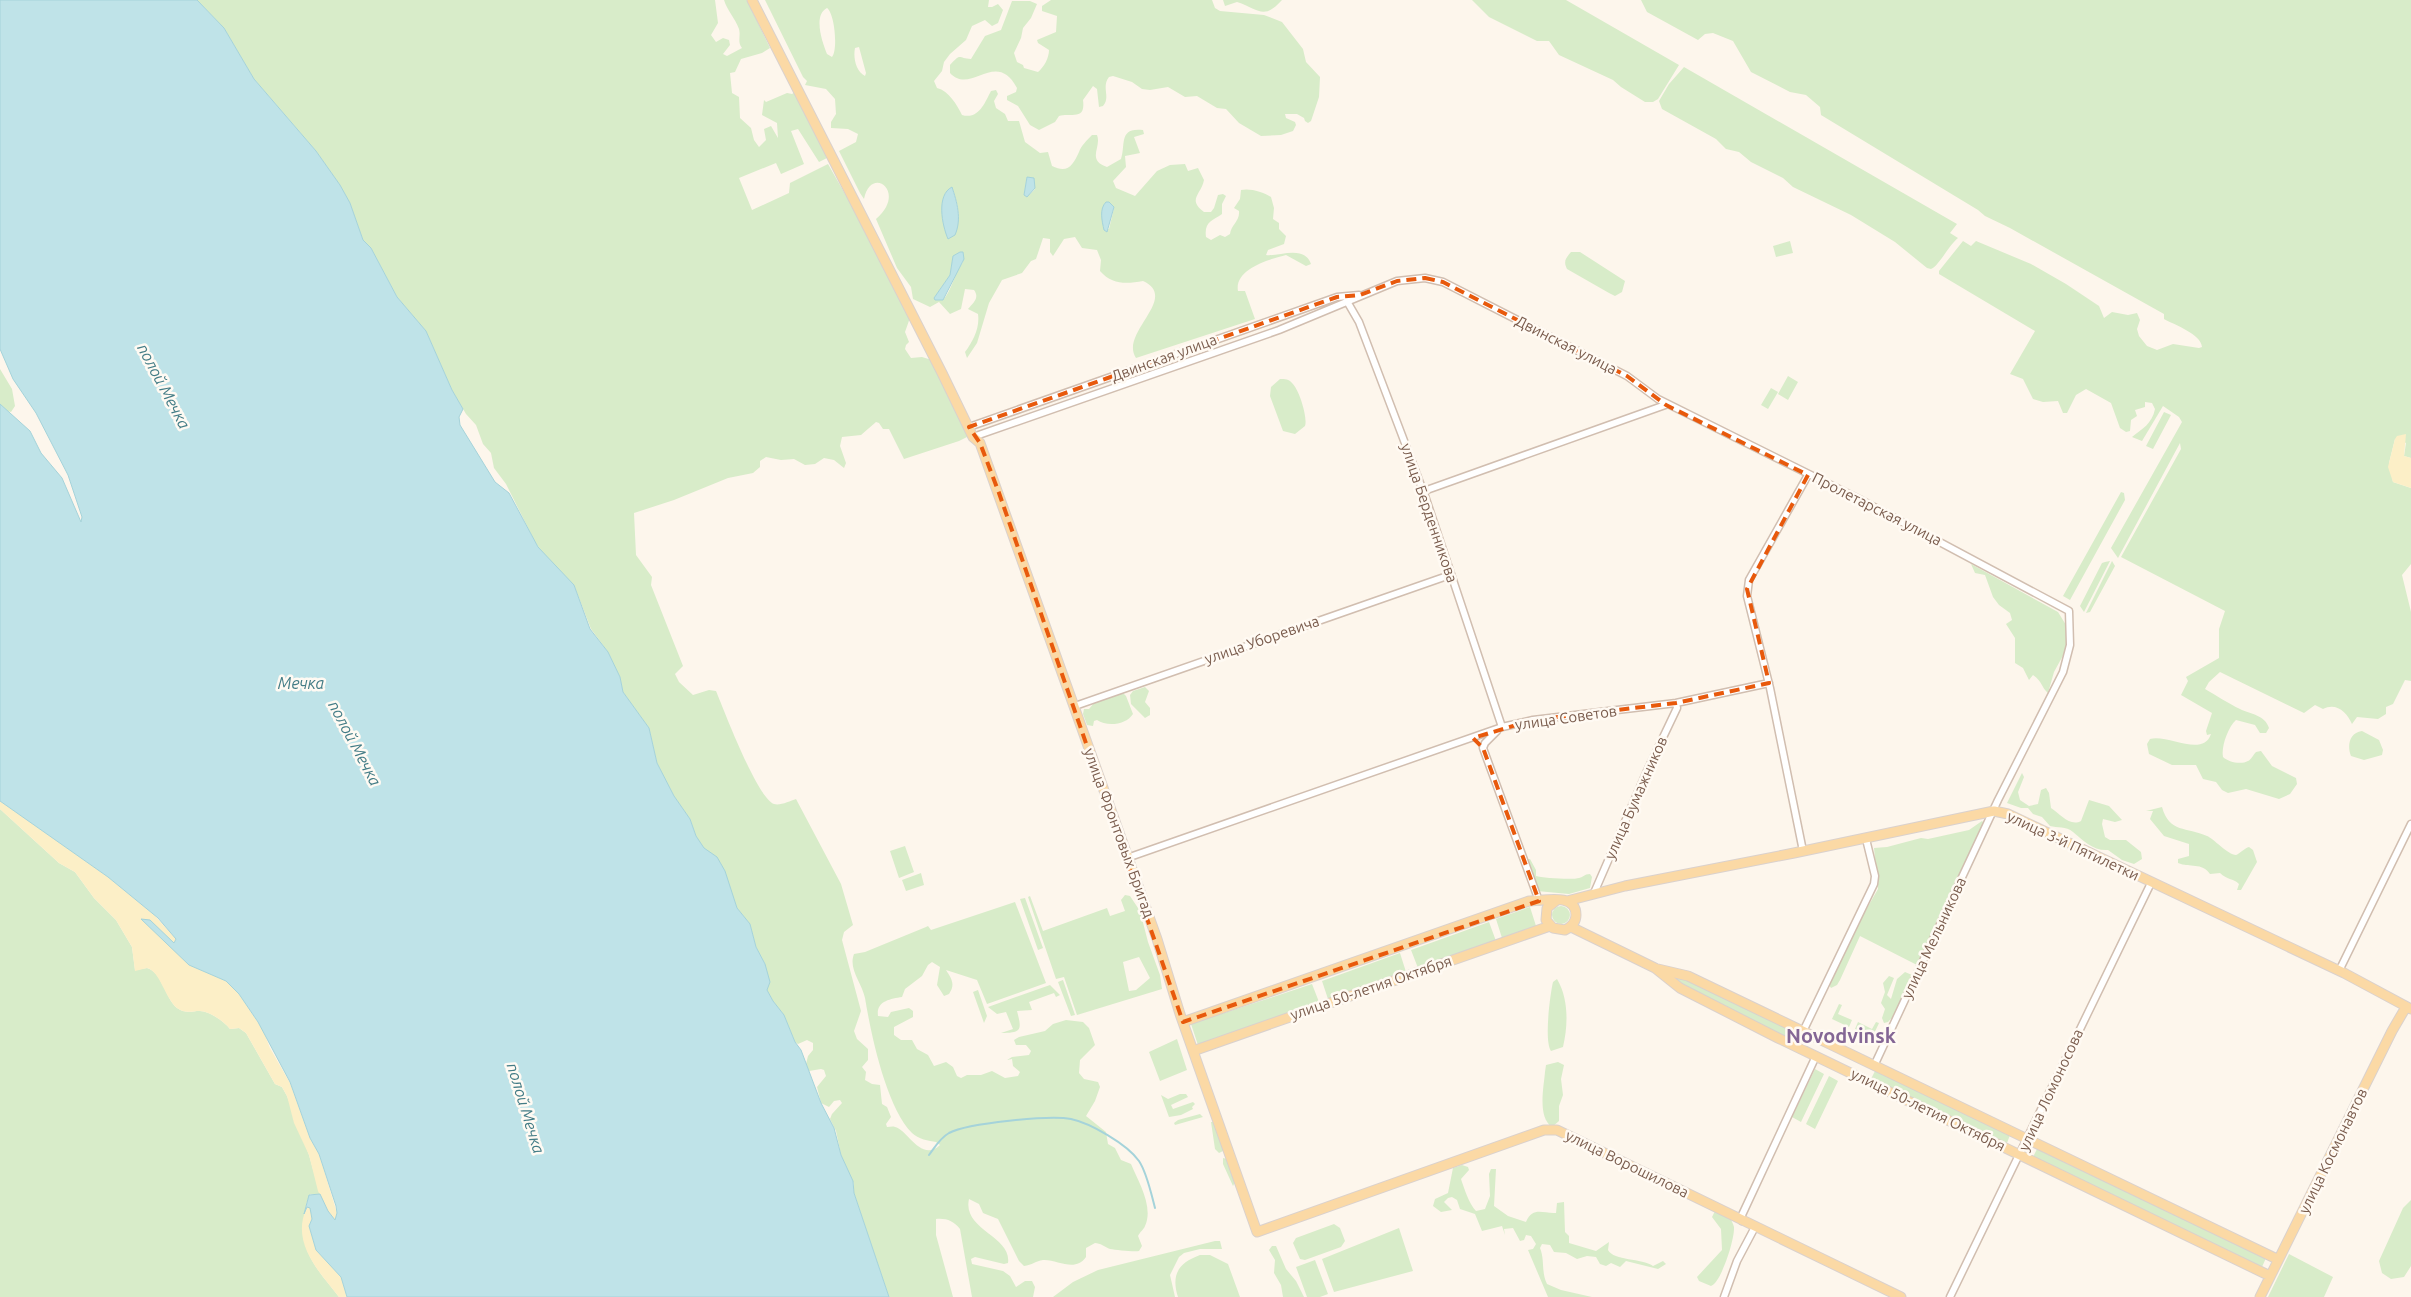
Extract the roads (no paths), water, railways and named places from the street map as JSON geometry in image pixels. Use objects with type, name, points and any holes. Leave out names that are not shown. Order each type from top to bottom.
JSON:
[{"type":"main road","name":"улица Фронтовых Бригад","points":[[752,0],[973,437],[980,443],[1157,939],[1183,1022],[1258,1232]]},
{"type":"main road","name":"улица 3-й Пятилетки","points":[[1567,901],[1594,893],[1866,839],[1994,811],[2008,814],[2339,971],[2408,1008]]},
{"type":"main road","points":[[1539,901],[1548,922],[1559,931],[1574,921],[1580,904],[1594,893]]},
{"type":"main road","points":[[1548,922],[1547,908],[1557,900],[1567,901],[1573,906],[1574,921]]},
{"type":"main road","name":"улица 50-летия Октября","points":[[1183,1022],[1529,901],[1557,900]]},
{"type":"main road","name":"улица 50-летия Октября","points":[[1574,921],[1590,936],[1655,968],[1680,988],[2270,1276]]},
{"type":"main road","name":"улица 50-летия Октября","points":[[1193,1051],[1548,922]]},
{"type":"main road","name":"улица 50-летия Октября","points":[[1655,968],[1688,976],[2277,1260]]},
{"type":"main road","name":"улица Космонавтов","points":[[2260,1297],[2392,1030],[2408,1008]]},
{"type":"main road","name":"улица Ворошилова","points":[[1258,1232],[1544,1130],[1563,1131],[1742,1221],[1901,1297]]},
{"type":"street","name":"Двинская улица","points":[[973,437],[1279,330],[1348,303],[1360,295],[1407,279],[1425,278],[1443,282],[1627,376],[1658,398],[1682,411]]},
{"type":"street","name":"Двинская улица","points":[[969,427],[1337,296],[1360,295]]},
{"type":"street","name":"улица Берденникова","points":[[1348,303],[1359,322],[1424,491],[1502,727]]},
{"type":"street","points":[[1651,411],[1658,398]]},
{"type":"street","points":[[1424,491],[1668,404]]},
{"type":"street","name":"Пролетарская улица","points":[[1682,411],[1859,499],[2069,611]]},
{"type":"street","points":[[1803,851],[1769,683],[1747,596],[1747,589],[1749,580],[1808,474]]},
{"type":"street","name":"улица Уборевича","points":[[1074,706],[1450,574]]},
{"type":"street","name":"улица Мельникова","points":[[1874,1066],[1994,811],[2063,672],[2070,646],[2069,611]]},
{"type":"street","name":"улица Советов","points":[[1127,858],[1502,727],[1533,720],[1676,703],[1769,683]]},
{"type":"street","name":"улица Бумажников","points":[[1594,893],[1647,771],[1677,708],[1676,703]]},
{"type":"street","points":[[1483,748],[1492,735],[1502,727]]},
{"type":"street","points":[[1474,737],[1483,748],[1539,901]]},
{"type":"street","points":[[2339,971],[2411,824]]},
{"type":"street","points":[[1796,1046],[1874,884],[1866,839]]},
{"type":"street","name":"улица Ломоносова","points":[[1950,1297],[2021,1155],[2027,1138],[2151,882]]},
{"type":"street","points":[[1742,1221],[1742,1215],[1816,1056]]},
{"type":"street","points":[[1724,1297],[1737,1261],[1755,1227]]},
{"type":"water","name":"Мечка","points":[[0,0],[197,0],[224,28],[254,79],[316,151],[340,185],[350,203],[363,240],[371,248],[397,297],[426,331],[452,390],[463,409],[459,417],[460,425],[495,482],[509,493],[538,547],[574,585],[590,629],[608,652],[620,677],[623,692],[649,728],[657,763],[674,796],[690,819],[696,836],[704,848],[717,857],[725,871],[737,908],[750,924],[756,947],[765,964],[770,982],[767,990],[784,1015],[795,1042],[801,1050],[821,1103],[834,1128],[841,1155],[853,1181],[854,1193],[889,1297],[347,1297],[341,1277],[316,1250],[309,1226],[312,1219],[310,1208],[307,1207],[304,1214],[309,1195],[320,1194],[328,1211],[335,1220],[337,1213],[319,1154],[310,1138],[290,1082],[258,1022],[239,994],[226,981],[189,965],[141,919],[150,920],[174,943],[176,939],[158,918],[108,877],[0,801],[0,404],[30,431],[41,453],[62,478],[81,522],[82,517],[68,475],[36,413],[13,379],[0,349]]},
{"type":"water","points":[[1027,177],[1034,178],[1035,188],[1027,197],[1024,195]]},
{"type":"water","points":[[952,187],[957,205],[958,223],[955,235],[948,239],[942,219],[942,203],[947,191]]},
{"type":"water","points":[[1106,202],[1109,202],[1114,207],[1107,232],[1104,230],[1102,215],[1102,208]]},
{"type":"water","points":[[963,252],[964,259],[943,300],[935,300],[934,298],[950,275],[953,256]]},
{"type":"waterway","points":[[929,1155],[943,1137],[959,1129],[1009,1121],[1046,1118],[1071,1119],[1108,1135],[1133,1154],[1144,1171],[1155,1208]]},
{"type":"district","name":"Novodvinsk","points":[[1841,1036]]},
{"type":"water label","name":"полой Мечка","points":[[164,386]]},
{"type":"water label","name":"полой Мечка","points":[[355,743]]},
{"type":"water label","name":"полой Мечка","points":[[526,1108]]}]
